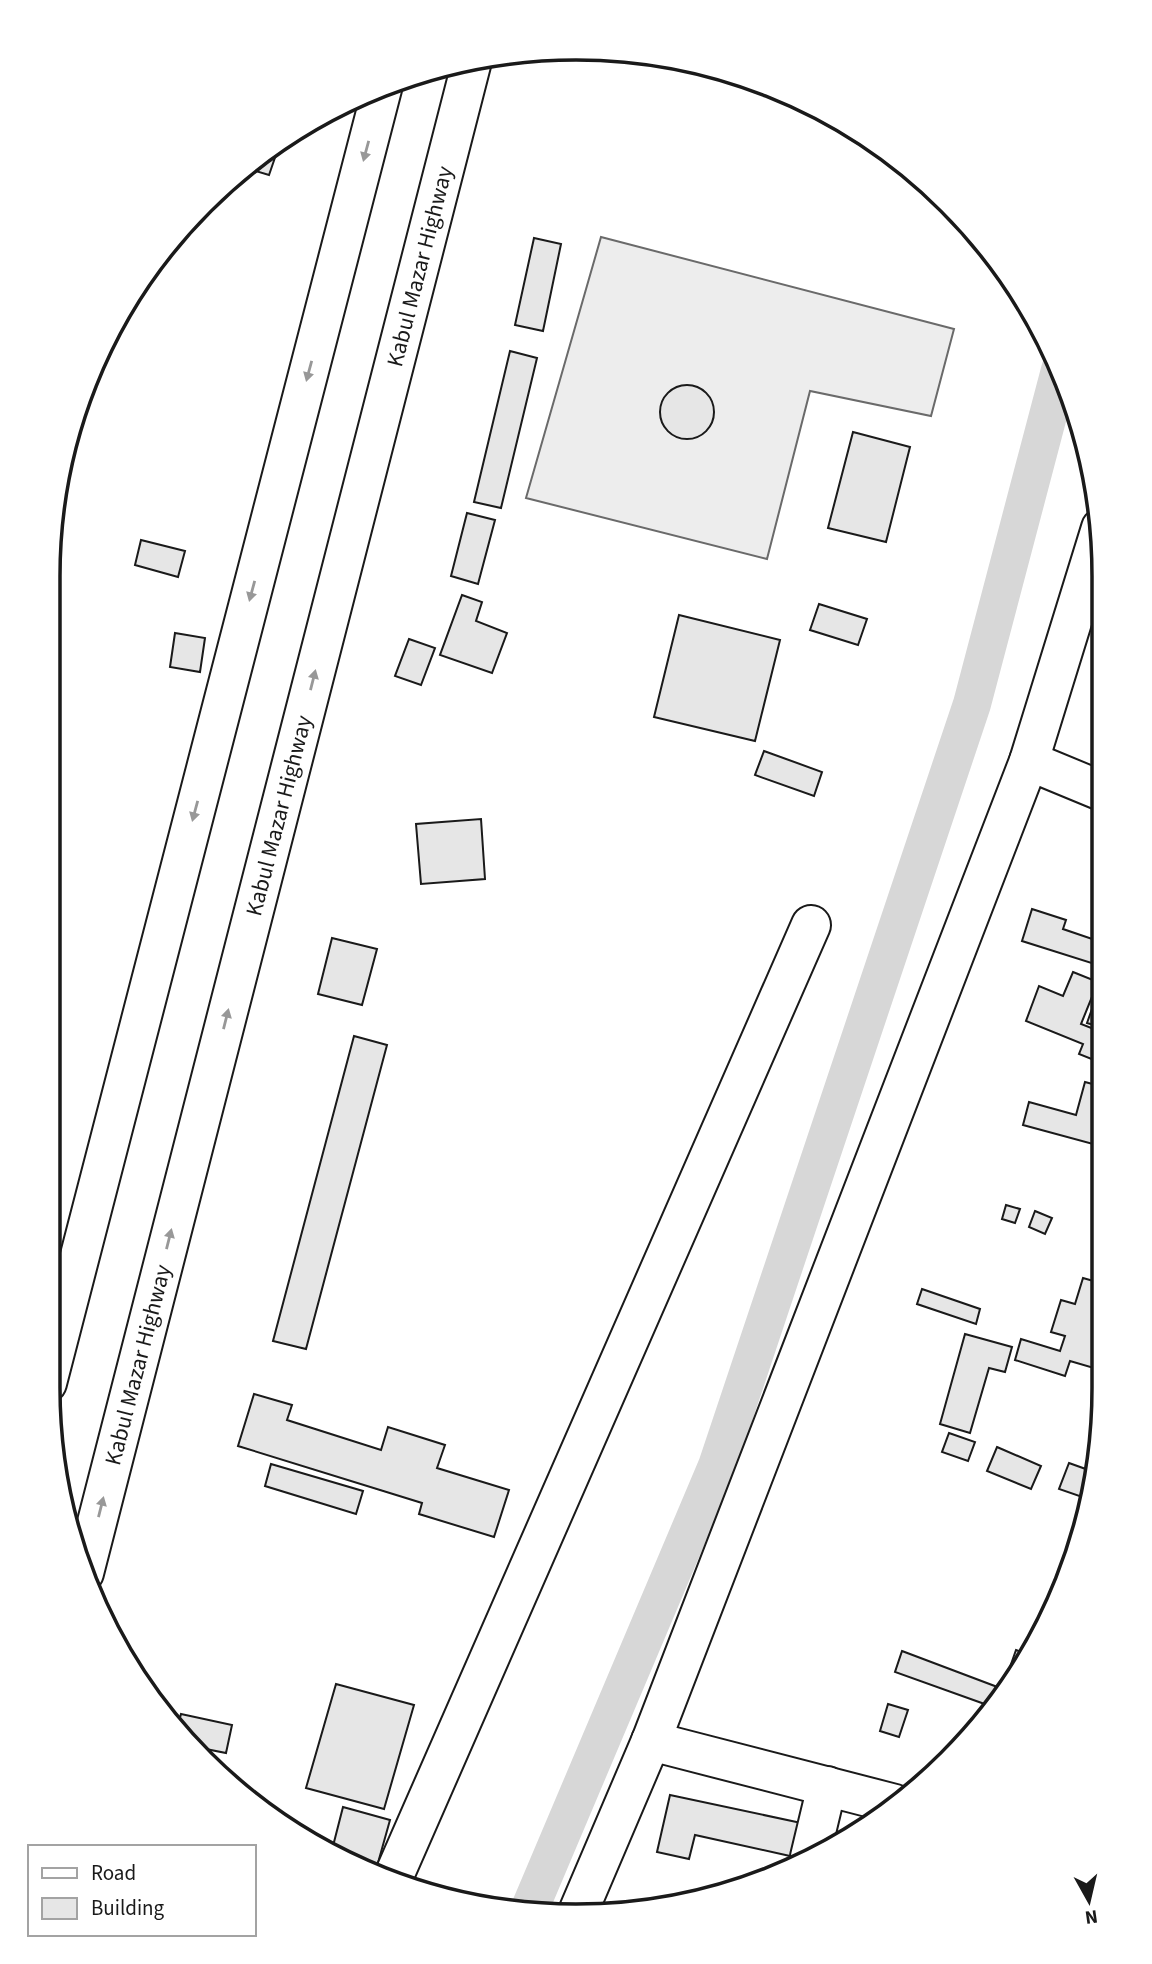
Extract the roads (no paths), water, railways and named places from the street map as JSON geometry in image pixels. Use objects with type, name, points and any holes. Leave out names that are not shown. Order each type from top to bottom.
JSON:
[{"type":"main road","name":"Kabul Mazar Highway","points":[[88,1555],[469,71]]},
{"type":"main road","points":[[60,1333],[380,98]]},
{"type":"main road","points":[[581,1904],[651,1741],[1029,761],[1091,559]]},
{"type":"main road","points":[[1029,761],[1092,787]]},
{"type":"main road","points":[[396,1872],[811,925]]},
{"type":"main road","points":[[651,1741],[885,1801]]},
{"type":"main road","points":[[813,1846],[827,1786]]},
{"type":"waterway","points":[[532,1902],[717,1466],[972,704],[1056,386]]}]
